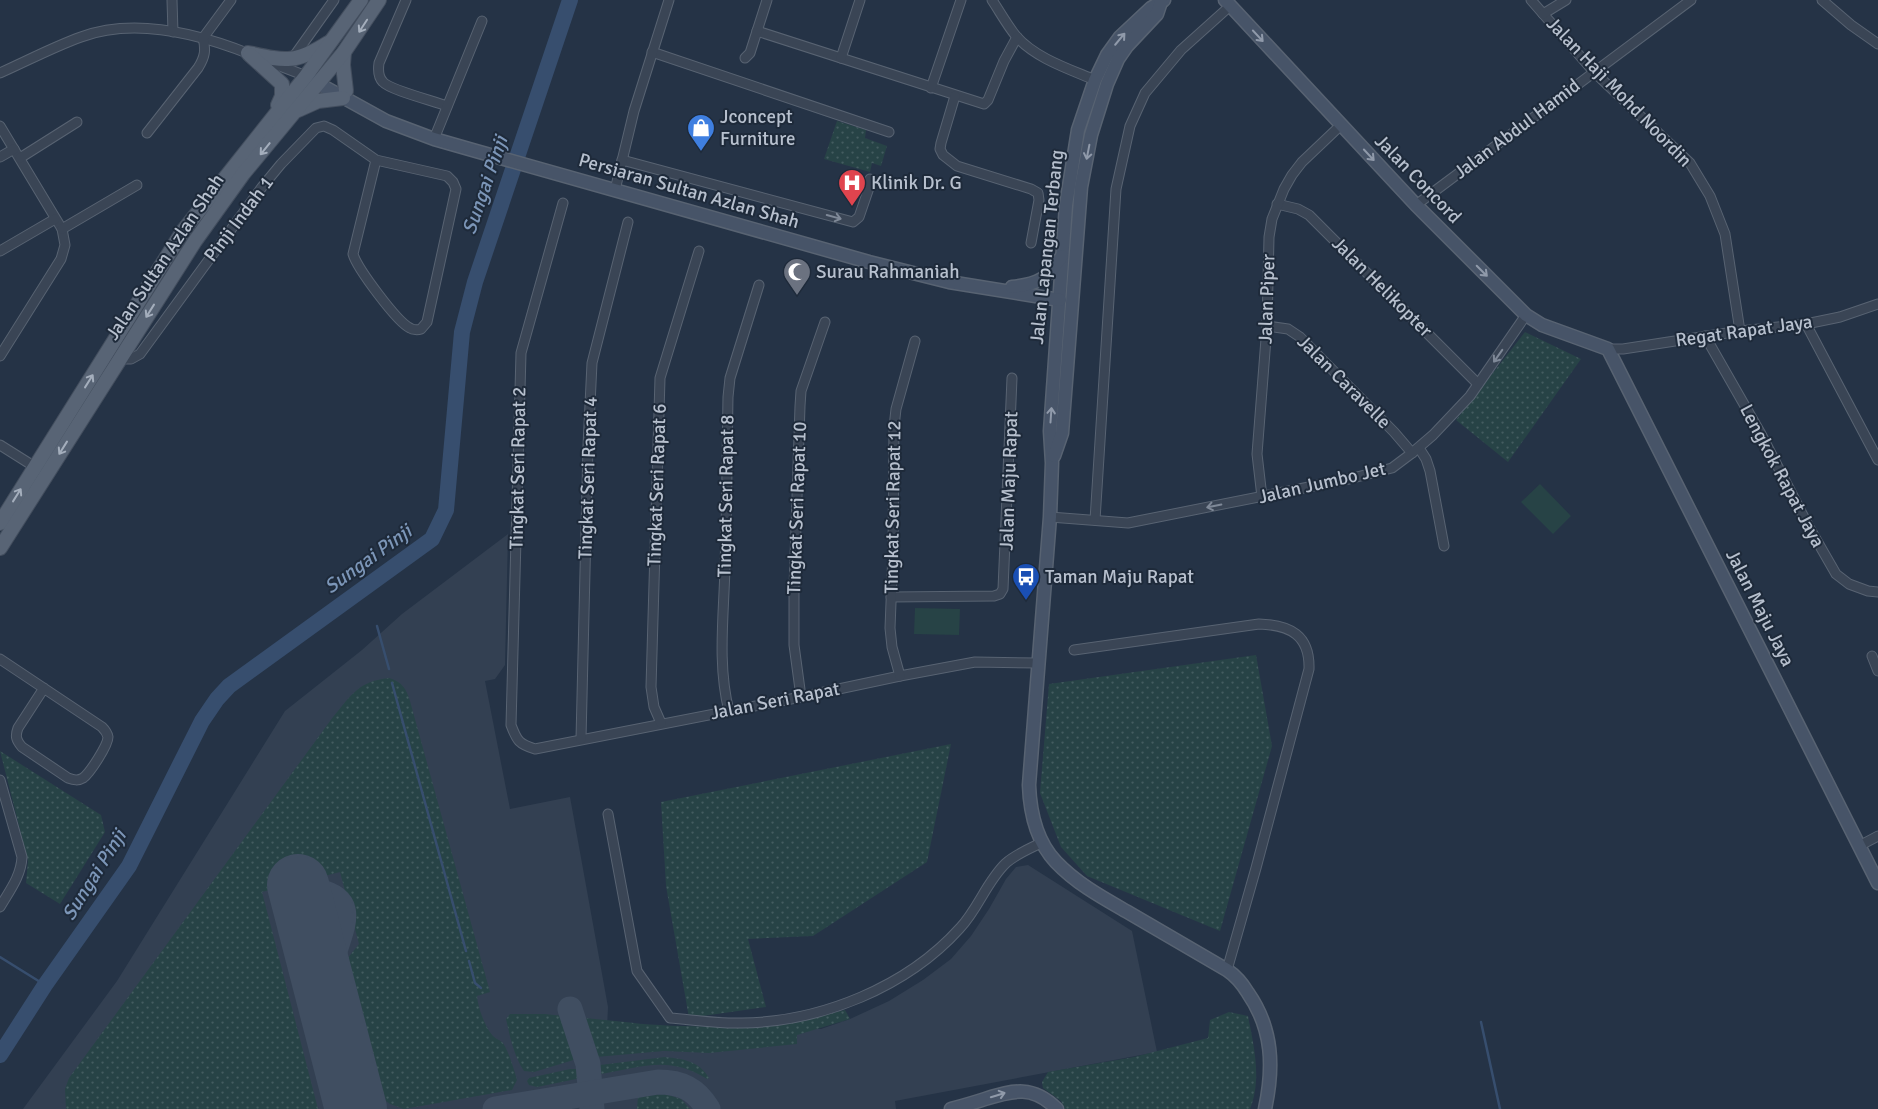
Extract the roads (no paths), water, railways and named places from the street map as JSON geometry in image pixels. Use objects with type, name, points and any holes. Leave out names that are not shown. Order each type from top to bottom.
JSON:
[{"type":"main road","name":"Jalan Sultan Azlan Shah","points":[[0,523],[183,231],[334,40],[361,0]]},
{"type":"main road","name":"Jalan Sultan Azlan Shah","points":[[0,548],[195,240],[243,174],[344,52],[379,0]]},
{"type":"main road","points":[[248,53],[291,60],[303,57],[334,40]]},
{"type":"main road","points":[[296,111],[318,101],[344,95],[344,52]]},
{"type":"main road","points":[[248,53],[282,84],[282,96],[274,115]]},
{"type":"street","points":[[172,0],[173,32]]},
{"type":"street","points":[[203,38],[231,0]]},
{"type":"street","points":[[291,60],[334,0]]},
{"type":"street","points":[[406,0],[379,63],[378,73],[383,83],[447,106]]},
{"type":"street","points":[[616,187],[634,111],[669,0]]},
{"type":"street","points":[[745,58],[750,53],[767,0]]},
{"type":"street","points":[[841,58],[860,0]]},
{"type":"street","points":[[931,88],[961,0]]},
{"type":"street","points":[[992,0],[1017,37],[1031,50],[1095,80],[1099,88],[1100,105]]},
{"type":"street","name":"Jalan Haji Mohd Noordin","points":[[1531,0],[1594,72],[1690,163],[1710,196],[1725,234],[1740,330]]},
{"type":"street","points":[[1544,14],[1566,0]]},
{"type":"street","name":"Jalan Abdul Hamid","points":[[1416,205],[1691,0]]},
{"type":"street","points":[[1822,0],[1851,25],[1878,44]]},
{"type":"street","name":"Jalan Lapangan Terbang","points":[[1052,463],[1062,433],[1081,187],[1092,132],[1100,105],[1118,59],[1127,46],[1157,14],[1162,1]]},
{"type":"street","name":"Jalan Lapangan Terbang","points":[[1162,1],[1151,8],[1120,37],[1108,55],[1095,80],[1078,130],[1066,205],[1061,297],[1050,431],[1052,463],[1050,517],[1029,785],[1030,802],[1037,830],[1043,842],[1056,862],[1085,887],[1227,970],[1239,980],[1260,1012],[1266,1028],[1269,1044],[1270,1071],[1265,1109]]},
{"type":"street","points":[[1095,520],[1116,189],[1130,126],[1145,93],[1181,50],[1228,3]]},
{"type":"street","name":"Jalan Concord","points":[[1228,3],[1416,205],[1526,316],[1542,325],[1608,349]]},
{"type":"street","points":[[436,135],[482,21]]},
{"type":"street","points":[[0,73],[81,37],[101,31],[134,27],[203,38],[248,53],[306,76]]},
{"type":"street","points":[[757,31],[979,104],[984,104],[988,100],[1004,61],[1017,37]]},
{"type":"street","points":[[147,133],[203,60],[206,50],[203,38]]},
{"type":"street","points":[[652,52],[888,132]]},
{"type":"street","points":[[1095,80],[1107,74],[1118,59]]},
{"type":"street","name":"Persiaran Sultan Azlan Shah","points":[[306,76],[321,80],[344,95],[436,135],[476,148],[887,267],[949,282],[1030,295],[1061,297]]},
{"type":"street","points":[[955,96],[941,143],[940,149],[943,156],[957,166],[1031,189],[1038,194],[1039,200],[1031,243]]},
{"type":"street","points":[[20,158],[77,122]]},
{"type":"street","name":"Jalan Piper","points":[[1262,497],[1257,454],[1267,326],[1269,238],[1277,204],[1284,189],[1302,162],[1340,125]]},
{"type":"street","points":[[0,126],[62,229],[64,245],[61,259],[0,356]]},
{"type":"street","name":"Pinji Indah 1","points":[[120,359],[131,359],[140,354],[262,187],[281,164],[316,128],[324,126],[333,130],[376,160]]},
{"type":"street","points":[[0,157],[14,149]]},
{"type":"street","points":[[376,160],[447,176],[453,182],[456,189],[427,322],[422,329],[410,328],[400,320],[355,262],[353,254],[376,160]]},
{"type":"street","points":[[622,160],[853,222],[860,217],[871,182],[870,179]]},
{"type":"street","points":[[62,229],[137,184]]},
{"type":"street","name":"Persiaran Sultan Azlan Shah","points":[[616,187],[950,278],[1012,287],[1061,297]]},
{"type":"street","name":"Tingkat Seri Rapat 2","points":[[516,738],[512,726],[521,353],[563,203]]},
{"type":"street","name":"Jalan Helikopter","points":[[1277,204],[1298,209],[1309,215],[1478,384]]},
{"type":"street","points":[[0,251],[55,218]]},
{"type":"street","name":"Tingkat Seri Rapat 4","points":[[581,739],[588,446],[592,363],[628,222]]},
{"type":"street","points":[[1065,395],[1067,314],[1061,297],[1078,222]]},
{"type":"street","name":"Tingkat Seri Rapat 6","points":[[661,723],[654,707],[651,687],[660,378],[699,251]]},
{"type":"street","points":[[1012,287],[1033,284],[1047,276],[1063,256]]},
{"type":"street","name":"Tingkat Seri Rapat 8","points":[[729,711],[723,689],[722,664],[727,526],[728,397],[730,378],[759,284]]},
{"type":"street","points":[[1030,295],[1051,305],[1056,318],[1057,333]]},
{"type":"street","name":"Regat Rapat Jaya","points":[[1608,349],[1622,349],[1740,330],[1806,324],[1840,317],[1878,304]]},
{"type":"street","name":"Jalan Jumbo Jet","points":[[1050,517],[1128,522],[1262,497],[1392,468],[1416,450],[1460,406],[1478,384],[1526,316]]},
{"type":"street","name":"Tingkat Seri Rapat 10","points":[[801,697],[794,645],[800,406],[801,391],[825,322]]},
{"type":"street","points":[[1806,324],[1878,460]]},
{"type":"street","name":"Jalan Caravelle","points":[[1267,326],[1288,330],[1300,337],[1394,432],[1426,459],[1444,546]]},
{"type":"street","name":"Lengkok Rapat Jaya","points":[[1705,336],[1761,434],[1809,527],[1836,574],[1849,584],[1868,591],[1878,592]]},
{"type":"street","name":"Tingkat Seri Rapat 12","points":[[900,676],[891,637],[894,418],[915,340]]},
{"type":"street","name":"Jalan Maju Jaya","points":[[1608,349],[1878,883]]},
{"type":"street","name":"Jalan Maju Rapat","points":[[891,597],[994,596],[1000,594],[1003,589],[1012,378]]},
{"type":"street","points":[[0,445],[34,467]]},
{"type":"street","points":[[1074,650],[1259,624],[1276,624],[1291,629],[1304,641],[1309,657],[1309,669],[1254,877],[1227,970]]},
{"type":"street","points":[[1872,656],[1878,671]]},
{"type":"street","points":[[0,659],[44,688],[102,727],[107,732],[106,746],[82,779],[68,778],[17,742],[18,728],[44,688]]},
{"type":"street","name":"Jalan Seri Rapat","points":[[516,738],[524,746],[535,748],[975,662],[1038,663]]},
{"type":"street","points":[[0,780],[22,857],[22,869],[0,907]]},
{"type":"street","points":[[608,814],[637,971],[650,992],[670,1018],[741,1023],[775,1022],[816,1014],[847,1004],[880,988],[941,949],[962,926],[1007,862],[1043,842]]},
{"type":"street","points":[[1859,846],[1878,836]]},
{"type":"street","points":[[951,1109],[1011,1091],[1032,1093],[1052,1104],[1057,1109]]},
{"type":"waterway","name":"Sungai Pinji","points":[[0,1055],[45,985],[129,866],[202,721],[217,699],[229,686],[432,539],[446,510],[462,332],[475,282],[570,0]]},
{"type":"waterway","points":[[377,626],[389,669]]},
{"type":"waterway","points":[[392,683],[466,951]]},
{"type":"waterway","points":[[0,957],[45,985]]},
{"type":"waterway","points":[[469,961],[475,983],[481,988]]},
{"type":"waterway","points":[[1481,1022],[1500,1109]]},
{"type":"place","name":"Jconcept Furniture","points":[[701,152]]},
{"type":"place","name":"Klinik Dr. G","points":[[852,207]]},
{"type":"place","name":"Surau Rahmaniah","points":[[797,296]]},
{"type":"place","name":"Taman Maju Rapat","points":[[1026,601]]}]
